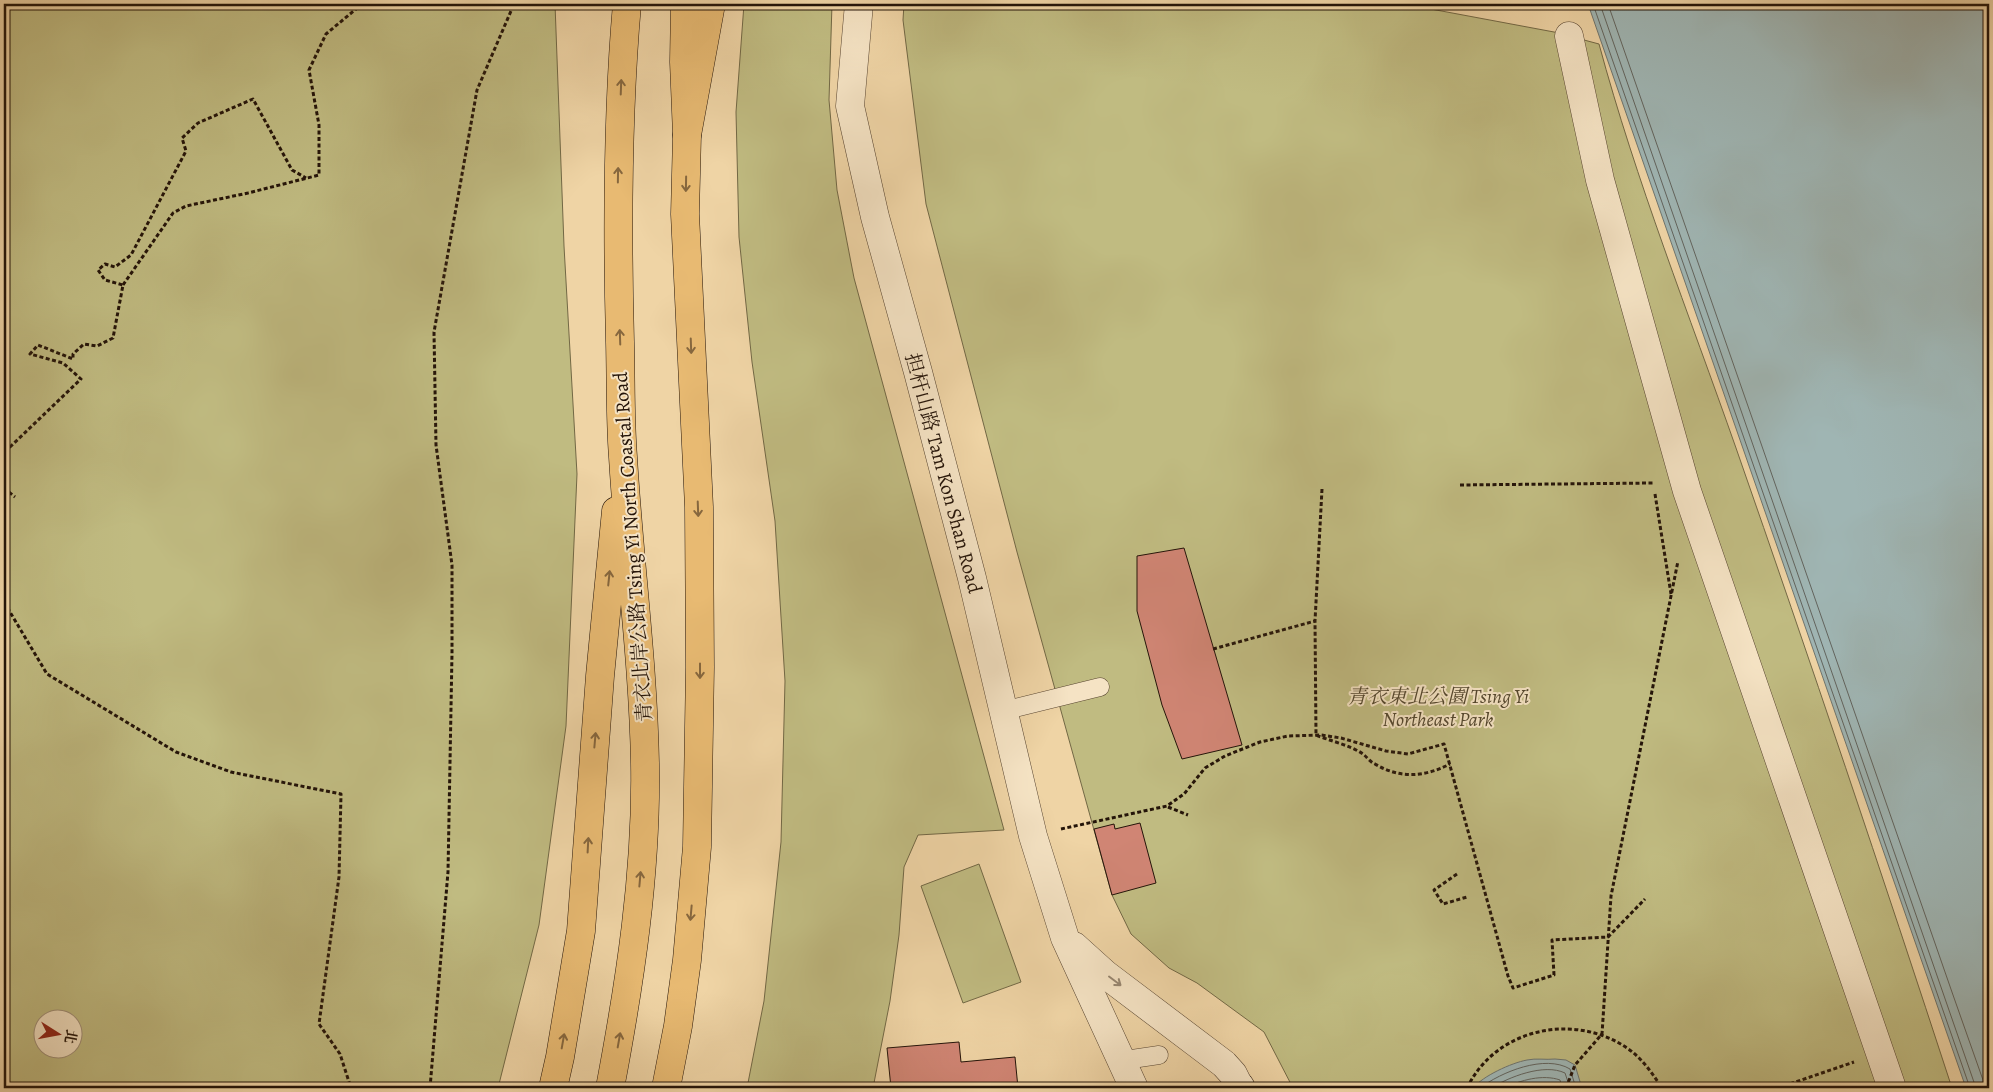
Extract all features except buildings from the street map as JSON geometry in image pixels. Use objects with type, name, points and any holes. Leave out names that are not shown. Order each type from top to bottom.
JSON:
[{"type":"main road","name":"青衣北岸公路 Tsing Yi North Coastal Road","points":[[610,1088],[633,950],[640,879],[646,764],[641,669],[623,456],[617,231],[621,67],[627,4]]},
{"type":"main road","points":[[666,1088],[688,960],[697,847],[700,754],[699,507],[686,214],[685,4]]},
{"type":"main road","points":[[687,135],[711,4]]},
{"type":"main road","points":[[553,1088],[581,931],[608,580],[623,456]]},
{"type":"street","name":"担杆山路 Tam Kon Shan Road","points":[[858,4],[850,106],[875,217],[972,578],[1033,836],[1065,938],[1134,1088]]},
{"type":"street","points":[[1569,36],[1600,180],[1687,491],[1892,1088]]},
{"type":"street","points":[[1065,938],[1105,974],[1224,1064],[1233,1074],[1240,1087]]},
{"type":"lane","points":[[1003,711],[1100,687]]},
{"type":"lane","points":[[1120,1058],[1132,1059],[1159,1055]]},
{"type":"path","points":[[4,444],[10,447],[82,379],[63,363],[30,354],[38,345],[73,358],[73,354],[84,344],[97,346],[113,338],[123,284],[173,212],[186,206],[319,175],[319,125],[309,70],[326,34],[362,4]]},
{"type":"path","points":[[430,1088],[448,872],[452,653],[452,565],[436,445],[434,332],[477,90],[514,4]]},
{"type":"path","points":[[123,284],[105,280],[98,270],[105,264],[115,266],[131,255],[186,151],[182,138],[198,123],[253,99],[292,170],[306,178]]},
{"type":"path","points":[[1460,485],[1653,483],[1672,597]]},
{"type":"path","points":[[4,488],[15,497]]},
{"type":"path","points":[[1316,735],[1315,621],[1322,489]]},
{"type":"path","points":[[1566,1088],[1575,1065],[1602,1034],[1611,896],[1678,560]]},
{"type":"path","points":[[4,602],[47,674],[176,752],[231,772],[341,794],[339,878],[319,1024],[340,1054],[351,1088]]},
{"type":"path","points":[[1214,649],[1315,621]]},
{"type":"path","points":[[1316,735],[1362,754],[1372,763],[1398,774],[1425,774],[1450,764]]},
{"type":"path","points":[[1058,830],[1167,806],[1184,794],[1205,768],[1225,756],[1260,742],[1288,736],[1316,735],[1341,738],[1386,752],[1408,754],[1444,744],[1508,976],[1513,988],[1554,975],[1552,940],[1608,937],[1645,899]]},
{"type":"path","points":[[1167,806],[1188,815]]},
{"type":"path","points":[[1456,874],[1434,890],[1443,904],[1467,897]]},
{"type":"path","points":[[1467,1088],[1486,1061],[1506,1045],[1527,1034],[1553,1028],[1578,1028],[1602,1034],[1628,1048],[1649,1068],[1662,1088]]},
{"type":"path","points":[[1778,1088],[1836,1070],[1880,1053]]},
{"type":"green space","points":[[4,4],[555,4],[564,246],[577,474],[566,726],[539,925],[498,1088],[4,1088]]},
{"type":"green space","points":[[744,4],[832,4],[829,100],[837,190],[854,278],[1004,830],[918,835],[904,867],[899,935],[890,1001],[873,1088],[747,1088],[764,1001],[781,842],[785,681],[775,521],[752,362],[739,237],[736,112]]},
{"type":"green space","name":"青衣東北公園 Tsing Yi Northeast Park","points":[[904,4],[1404,4],[1554,32],[1599,44],[1646,197],[1791,607],[1952,1088],[1293,1088],[1264,1032],[1197,983],[1169,968],[1131,934],[1112,895],[1017,552],[926,204],[903,20]]},
{"type":"green space","points":[[979,864],[1021,982],[963,1003],[921,886]]},
{"type":"water","points":[[1588,4],[1989,4],[1989,1088],[1966,1088]]},
{"type":"water","points":[[1530,1059],[1566,1060],[1575,1065],[1581,1088],[1473,1088],[1490,1075],[1513,1064]]}]
